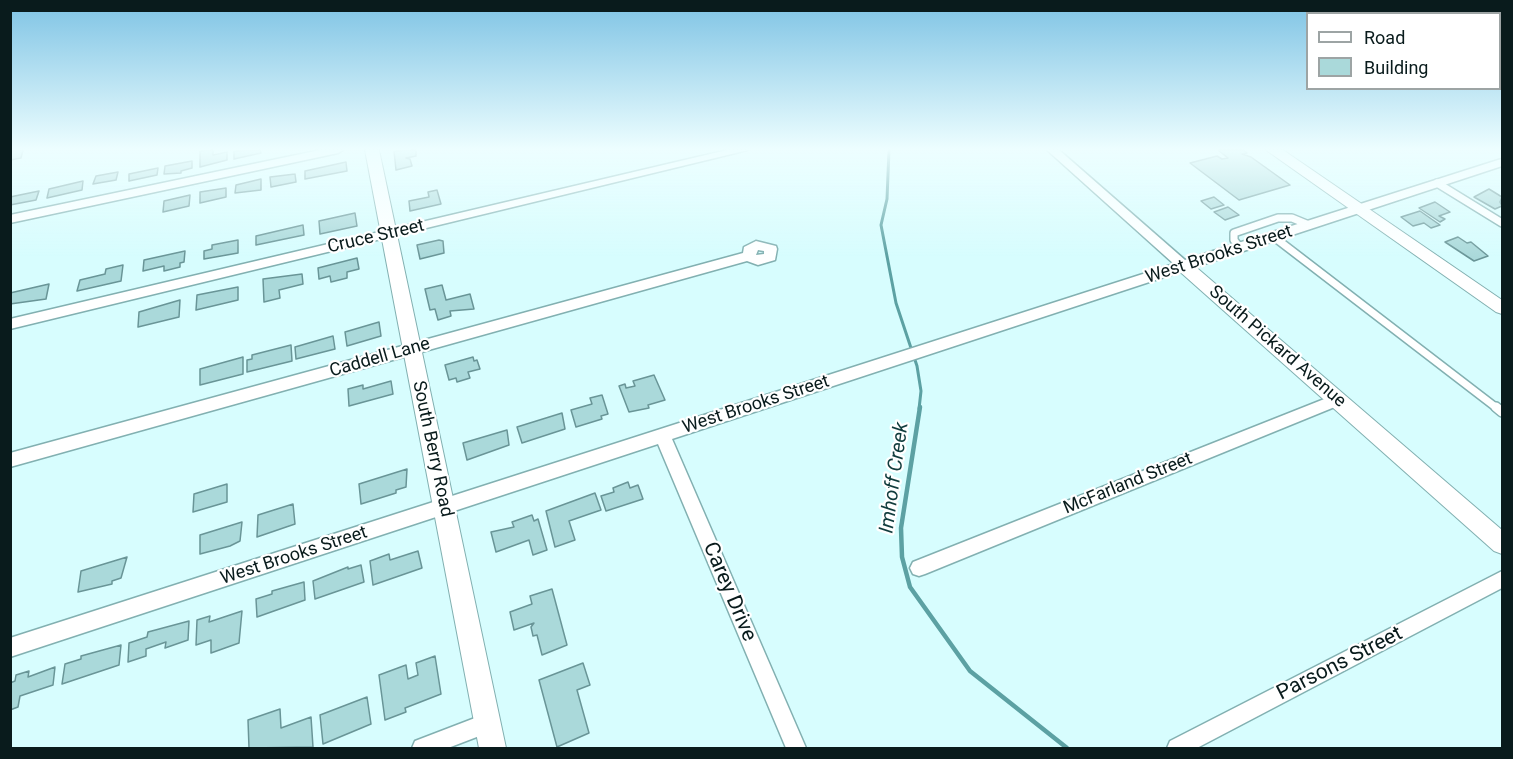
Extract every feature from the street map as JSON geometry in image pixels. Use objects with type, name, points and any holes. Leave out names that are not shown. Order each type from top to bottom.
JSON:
[{"type":"street","points":[[10,219],[170,185]]},
{"type":"street","name":"South Berry Road","points":[[379,185],[493,748]]},
{"type":"street","name":"Cruce Street","points":[[10,324],[593,185]]},
{"type":"street","name":"South Pickard Avenue","points":[[1092,185],[1503,544]]},
{"type":"street","points":[[1325,185],[1503,308]]},
{"type":"street","name":"West Brooks Street","points":[[10,648],[1430,185]]},
{"type":"street","name":"Caddell Lane","points":[[10,460],[749,256]]},
{"type":"street","name":"McFarland Street","points":[[919,568],[1337,400]]},
{"type":"street","name":"Carey Drive","points":[[662,435],[796,748]]},
{"type":"street","name":"Parsons Street","points":[[1177,748],[1503,579]]},
{"type":"street","points":[[422,748],[488,723]]},
{"type":"lane","points":[[1441,185],[1503,224]]},
{"type":"lane","points":[[1240,248],[1234,240],[1234,233],[1278,218],[1292,218],[1309,225]]},
{"type":"lane","points":[[1274,237],[1503,412]]},
{"type":"building","points":[[64,185],[83,185],[82,190],[47,198],[49,189]]},
{"type":"building","points":[[236,185],[261,185],[261,190],[235,193]]},
{"type":"building","points":[[1220,185],[1289,185],[1239,200]]},
{"type":"building","points":[[226,188],[226,197],[200,203],[200,192]]},
{"type":"building","points":[[1489,189],[1502,197],[1500,202],[1502,206],[1495,209],[1474,197]]},
{"type":"building","points":[[437,190],[441,204],[410,211],[409,201],[429,197],[428,192]]},
{"type":"building","points":[[39,191],[36,200],[10,205],[10,197]]},
{"type":"building","points":[[190,195],[189,206],[163,212],[164,201]]},
{"type":"building","points":[[1214,197],[1224,205],[1211,209],[1201,201]]},
{"type":"building","points":[[1435,202],[1450,212],[1439,216],[1445,219],[1440,222],[1419,208]]},
{"type":"building","points":[[1228,207],[1239,215],[1225,220],[1214,212]]},
{"type":"building","points":[[1420,211],[1440,225],[1431,228],[1424,223],[1413,226],[1401,217]]},
{"type":"building","points":[[355,213],[357,226],[320,234],[319,221]]},
{"type":"building","points":[[303,225],[304,235],[256,245],[256,236]]},
{"type":"building","points":[[1458,237],[1467,243],[1471,242],[1488,256],[1474,261],[1445,242]]},
{"type":"building","points":[[238,240],[238,253],[204,259],[204,251],[212,249],[212,245]]},
{"type":"building","points":[[443,241],[444,253],[420,259],[417,245]]},
{"type":"building","points":[[185,251],[184,262],[180,263],[180,267],[164,271],[164,266],[143,271],[144,260]]},
{"type":"building","points":[[357,258],[359,269],[347,272],[347,278],[331,282],[330,276],[319,279],[318,268]]},
{"type":"building","points":[[123,265],[121,281],[77,291],[80,280],[105,274],[106,269]]},
{"type":"building","points":[[302,274],[303,284],[279,290],[280,298],[264,302],[263,279]]},
{"type":"building","points":[[49,284],[46,299],[10,304],[10,293]]},
{"type":"building","points":[[442,285],[446,300],[470,294],[474,309],[450,311],[451,316],[438,320],[435,309],[430,310],[425,289]]},
{"type":"building","points":[[238,287],[238,300],[196,310],[197,295]]},
{"type":"building","points":[[180,300],[179,317],[138,327],[139,312]]},
{"type":"building","points":[[379,322],[381,336],[347,346],[345,332]]},
{"type":"building","points":[[333,336],[335,349],[296,359],[295,347]]},
{"type":"building","points":[[291,345],[292,361],[247,372],[247,360],[252,359],[252,355]]},
{"type":"building","points":[[243,357],[243,374],[200,385],[200,369]]},
{"type":"building","points":[[473,357],[474,361],[477,360],[480,369],[468,372],[470,378],[457,382],[456,378],[449,380],[445,365]]},
{"type":"building","points":[[654,375],[665,400],[648,405],[649,408],[629,412],[619,386],[625,384],[626,388],[635,386],[633,381]]},
{"type":"building","points":[[391,381],[393,394],[349,406],[348,389],[363,385],[363,389]]},
{"type":"building","points":[[602,395],[608,414],[601,416],[602,419],[576,427],[571,410],[592,404],[590,398]]},
{"type":"building","points":[[562,413],[565,429],[522,443],[517,427]]},
{"type":"building","points":[[507,430],[509,445],[467,460],[463,443]]},
{"type":"building","points":[[407,469],[406,487],[396,490],[396,493],[361,504],[359,484]]},
{"type":"building","points":[[628,482],[630,488],[638,485],[643,499],[606,511],[601,496],[614,492],[613,488]]},
{"type":"building","points":[[227,484],[227,502],[193,512],[194,494]]},
{"type":"building","points":[[595,493],[601,510],[569,521],[575,540],[555,547],[546,511]]},
{"type":"building","points":[[293,504],[295,524],[257,537],[258,515]]},
{"type":"building","points":[[532,515],[534,521],[538,519],[547,550],[533,555],[529,540],[496,552],[491,532],[514,527],[512,522]]},
{"type":"building","points":[[242,522],[240,541],[200,554],[200,535]]},
{"type":"building","points":[[418,551],[422,568],[373,585],[370,561],[389,554],[390,560]]},
{"type":"building","points":[[127,557],[121,578],[112,581],[112,584],[78,592],[81,571]]},
{"type":"building","points":[[361,565],[364,582],[315,599],[313,581],[348,567],[348,569]]},
{"type":"building","points":[[304,582],[305,600],[257,617],[256,599],[272,594],[272,591]]},
{"type":"building","points":[[552,589],[567,645],[542,655],[537,635],[533,636],[531,627],[534,623],[514,630],[510,612],[532,604],[530,596]]},
{"type":"building","points":[[242,611],[239,643],[211,653],[211,640],[196,645],[197,620],[210,616],[209,622]]},
{"type":"building","points":[[189,621],[188,640],[165,648],[166,642],[146,649],[146,656],[128,662],[129,643],[147,637],[148,632]]},
{"type":"building","points":[[121,645],[119,665],[62,684],[65,664],[81,659],[81,656]]},
{"type":"building","points":[[435,656],[441,694],[405,708],[406,712],[385,720],[379,675],[406,665],[408,679],[418,675],[416,663]]},
{"type":"building","points":[[583,663],[590,685],[577,690],[589,733],[557,747],[539,680]]},
{"type":"building","points":[[55,667],[53,685],[20,696],[18,707],[10,710],[10,683],[15,681],[16,675],[29,671],[28,677]]},
{"type":"building","points":[[367,697],[371,724],[323,744],[320,715]]},
{"type":"building","points":[[280,709],[281,728],[311,717],[313,747],[249,748],[248,720]]},
{"type":"waterway","name":"Imhoff Creek","points":[[888,185],[881,225],[896,303],[917,366],[921,391],[919,409]]},
{"type":"waterway","name":"Imhoff Creek","points":[[920,407],[901,528],[902,557],[910,587],[970,671],[1067,748]]}]
